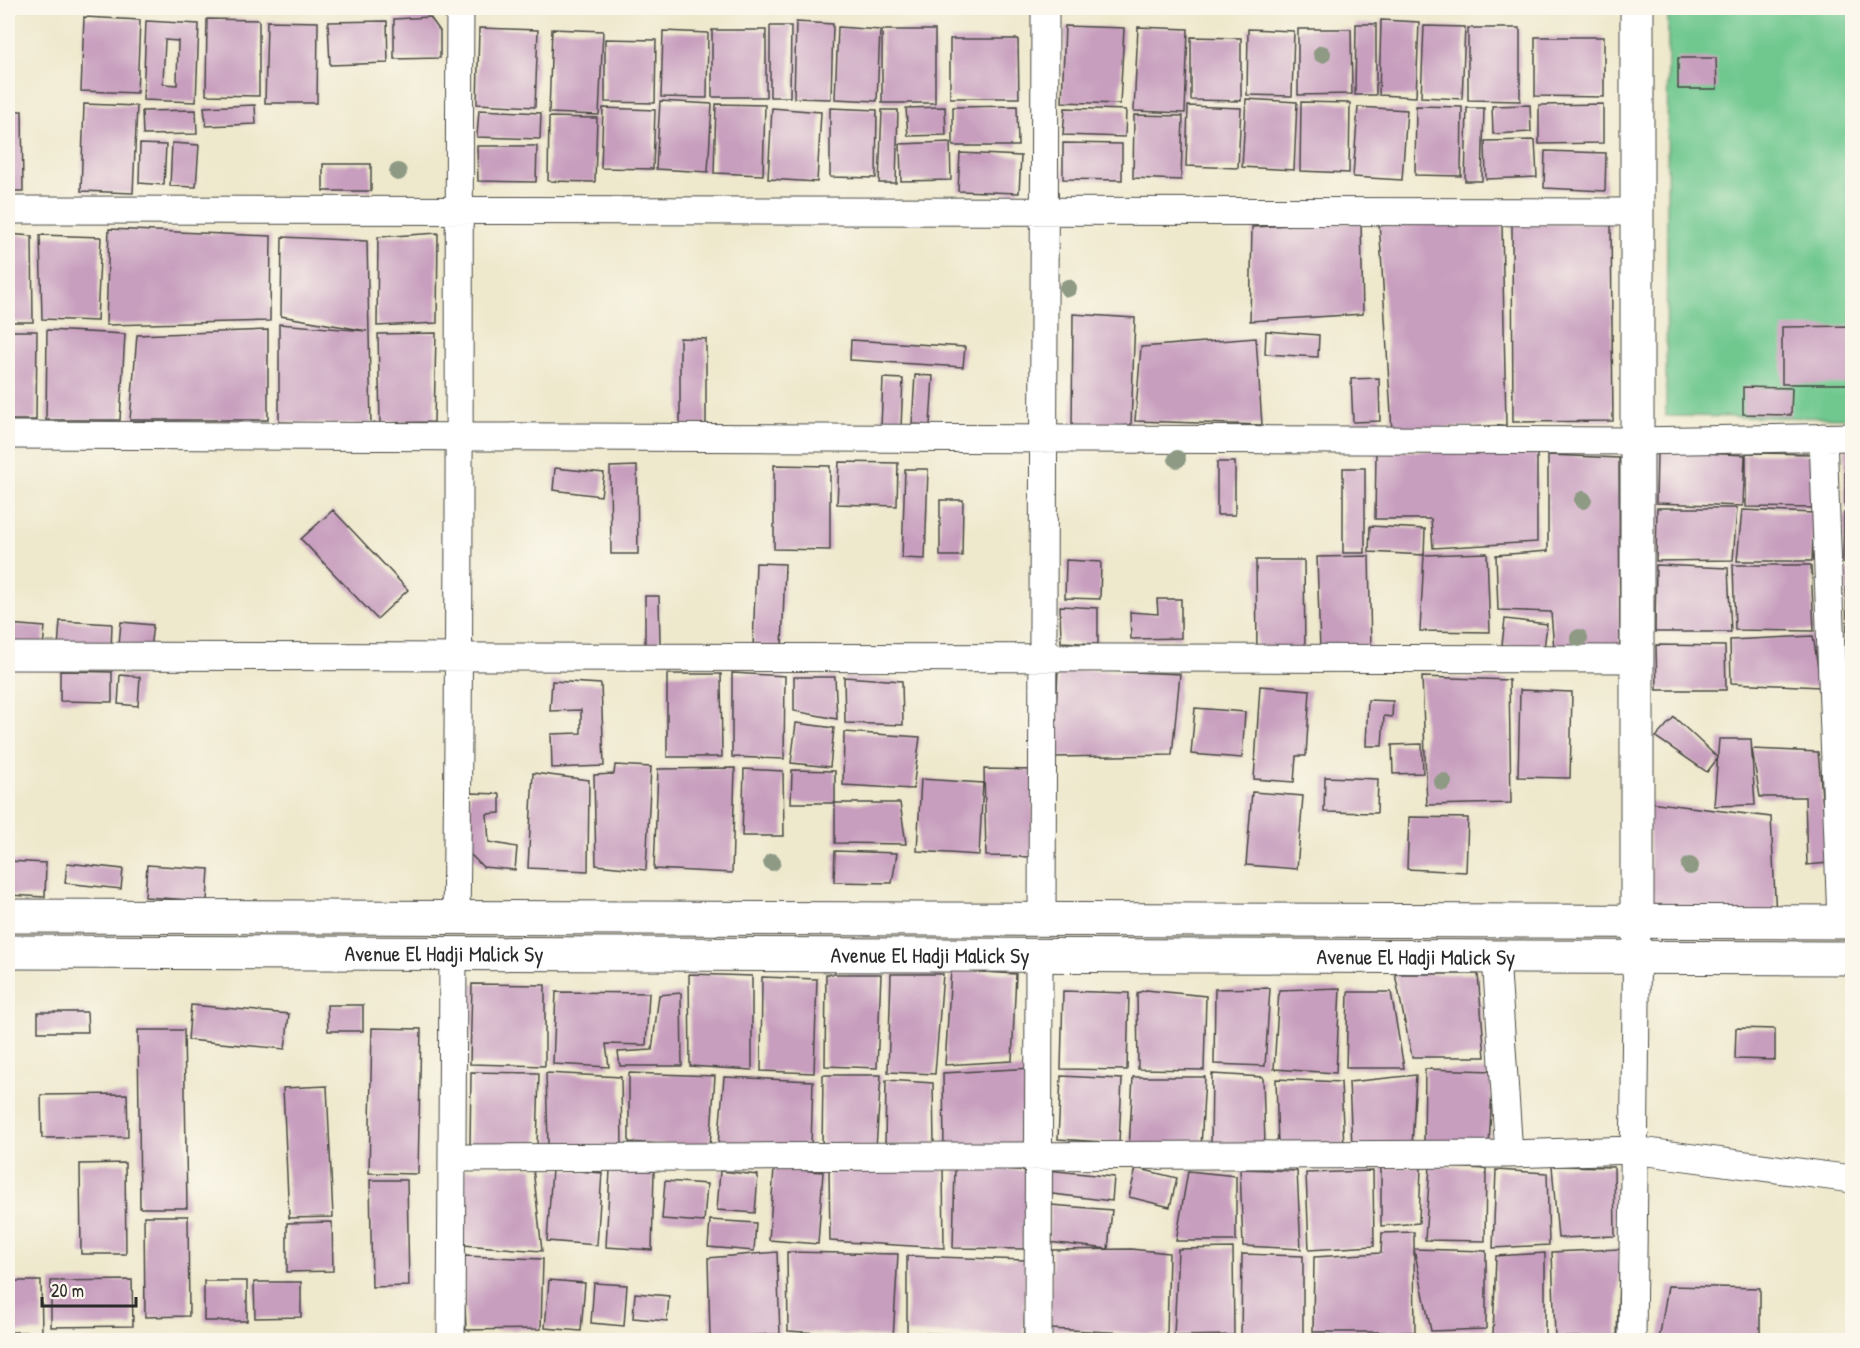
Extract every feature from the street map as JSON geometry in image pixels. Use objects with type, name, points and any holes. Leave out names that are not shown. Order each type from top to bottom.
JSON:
[{"type":"street","points":[[456,918],[460,656],[457,436],[460,8]]},
{"type":"street","points":[[1042,920],[1046,8]]},
{"type":"street","points":[[1632,1341],[1637,921],[1637,8]]},
{"type":"street","points":[[8,210],[1637,212]]},
{"type":"street","points":[[8,435],[1636,441],[1852,437]]},
{"type":"street","points":[[1822,437],[1847,922]]},
{"type":"street","points":[[8,656],[1636,659]]},
{"type":"street","name":"Avenue El Hadji Malick Sy","points":[[8,916],[1847,922]]},
{"type":"street","name":"Avenue El Hadji Malick Sy","points":[[8,952],[1852,958]]},
{"type":"street","points":[[451,1341],[453,954]]},
{"type":"street","points":[[1038,1341],[1039,955]]},
{"type":"street","points":[[1496,957],[1509,1155]]},
{"type":"street","points":[[453,1158],[1509,1155],[1633,1150],[1852,1179]]},
{"type":"green space","points":[[1668,8],[1852,8],[1852,418],[1666,416]]},
{"type":"building","points":[[8,11],[11,11],[10,91],[8,91]]},
{"type":"building","points":[[84,17],[140,20],[137,93],[81,91]]},
{"type":"building","points":[[430,17],[440,31],[440,58],[394,59],[394,19]]},
{"type":"building","points":[[207,19],[259,20],[259,96],[206,95]]},
{"type":"building","points":[[1381,20],[1419,22],[1416,97],[1379,95]]},
{"type":"building","points":[[146,21],[199,24],[196,102],[143,100]],"holes":[[[165,40],[178,41],[177,85],[163,84]]]},
{"type":"building","points":[[267,21],[318,22],[317,103],[265,103]]},
{"type":"building","points":[[387,21],[388,63],[330,65],[328,22]]},
{"type":"building","points":[[796,22],[833,24],[831,99],[794,98]]},
{"type":"building","points":[[1356,24],[1376,24],[1376,95],[1355,95]]},
{"type":"building","points":[[770,26],[791,26],[790,97],[770,97]]},
{"type":"building","points":[[1065,26],[1124,28],[1120,104],[1062,102]]},
{"type":"building","points":[[1424,26],[1465,27],[1462,99],[1421,97]]},
{"type":"building","points":[[838,27],[880,30],[877,101],[835,99]]},
{"type":"building","points":[[1138,27],[1188,29],[1185,113],[1134,111]]},
{"type":"building","points":[[479,28],[538,30],[535,107],[477,104]]},
{"type":"building","points":[[1468,28],[1520,28],[1520,101],[1468,100]]},
{"type":"building","points":[[552,29],[603,31],[599,115],[549,113]]},
{"type":"building","points":[[1248,29],[1294,31],[1292,96],[1247,95]]},
{"type":"building","points":[[1298,29],[1351,29],[1352,94],[1298,95]]},
{"type":"building","points":[[712,30],[766,30],[766,97],[712,97]]},
{"type":"building","points":[[882,30],[935,30],[935,103],[882,103]]},
{"type":"building","points":[[663,31],[708,33],[707,98],[661,97]]},
{"type":"building","points":[[1191,37],[1241,38],[1241,101],[1191,100]]},
{"type":"building","points":[[1535,37],[1604,37],[1604,97],[1535,96]]},
{"type":"building","points":[[605,39],[656,40],[655,103],[605,102]]},
{"type":"building","points":[[950,39],[1018,39],[1019,98],[950,98]]},
{"type":"building","points":[[1678,58],[1716,58],[1717,89],[1678,89]]},
{"type":"building","points":[[1246,99],[1297,102],[1294,170],[1242,167]]},
{"type":"building","points":[[660,101],[712,104],[708,172],[656,169]]},
{"type":"building","points":[[1301,102],[1350,103],[1349,173],[1300,171]]},
{"type":"building","points":[[84,104],[137,106],[133,193],[81,191]]},
{"type":"building","points":[[716,104],[765,105],[763,175],[714,173]]},
{"type":"building","points":[[1603,104],[1603,143],[1539,144],[1539,105]]},
{"type":"building","points":[[255,105],[256,124],[206,126],[204,107]]},
{"type":"building","points":[[1530,105],[1531,132],[1493,134],[1492,106]]},
{"type":"building","points":[[1017,106],[1018,146],[953,146],[953,107]]},
{"type":"building","points":[[1188,106],[1241,108],[1238,168],[1186,166]]},
{"type":"building","points":[[1416,106],[1462,107],[1461,176],[1415,175]]},
{"type":"building","points":[[945,107],[946,135],[908,136],[906,108]]},
{"type":"building","points":[[1358,107],[1407,110],[1402,180],[1353,177]]},
{"type":"building","points":[[603,108],[655,110],[653,169],[601,168]]},
{"type":"building","points":[[772,108],[821,112],[817,182],[768,179]]},
{"type":"building","points":[[830,108],[877,110],[876,178],[830,177]]},
{"type":"building","points":[[1065,108],[1126,110],[1125,137],[1063,135]]},
{"type":"building","points":[[1467,108],[1484,108],[1482,181],[1465,181]]},
{"type":"building","points":[[196,110],[197,134],[143,135],[142,111]]},
{"type":"building","points":[[479,110],[541,113],[540,139],[477,137]]},
{"type":"building","points":[[882,110],[898,110],[896,183],[879,183]]},
{"type":"building","points":[[8,111],[22,111],[23,191],[8,191]]},
{"type":"building","points":[[1134,115],[1183,116],[1181,180],[1133,178]]},
{"type":"building","points":[[549,117],[597,118],[595,182],[548,181]]},
{"type":"building","points":[[1535,140],[1537,177],[1486,179],[1485,141]]},
{"type":"building","points":[[950,142],[951,180],[901,181],[900,144]]},
{"type":"building","points":[[172,143],[199,145],[196,187],[170,186]]},
{"type":"building","points":[[1063,143],[1122,144],[1122,180],[1063,179]]},
{"type":"building","points":[[140,144],[166,145],[164,185],[139,183]]},
{"type":"building","points":[[477,146],[537,146],[536,182],[478,181]]},
{"type":"building","points":[[1545,151],[1606,153],[1605,191],[1544,188]]},
{"type":"building","points":[[960,153],[1021,156],[1019,193],[958,191]]},
{"type":"building","points":[[323,164],[371,164],[371,191],[323,191]]},
{"type":"building","points":[[1379,221],[1502,224],[1506,425],[1392,431]]},
{"type":"building","points":[[1361,222],[1363,314],[1250,321],[1252,227]]},
{"type":"building","points":[[1611,223],[1613,421],[1513,422],[1512,224]]},
{"type":"building","points":[[109,229],[271,236],[270,321],[106,325]]},
{"type":"building","points":[[438,233],[437,323],[377,326],[378,237]]},
{"type":"building","points":[[8,234],[32,236],[33,322],[8,322]]},
{"type":"building","points":[[40,235],[101,237],[97,321],[42,319]]},
{"type":"building","points":[[282,237],[367,241],[371,425],[279,422],[279,324],[367,331],[281,316]]},
{"type":"building","points":[[1073,314],[1135,318],[1131,425],[1072,430]]},
{"type":"building","points":[[1852,326],[1852,384],[1782,384],[1782,327]]},
{"type":"building","points":[[47,330],[125,334],[120,420],[46,420]]},
{"type":"building","points":[[268,330],[268,420],[130,420],[137,335]]},
{"type":"building","points":[[8,331],[37,331],[36,420],[8,420]]},
{"type":"building","points":[[1266,331],[1319,335],[1318,357],[1265,354]]},
{"type":"building","points":[[436,333],[434,422],[380,423],[378,334]]},
{"type":"building","points":[[680,338],[706,339],[706,426],[680,426]]},
{"type":"building","points":[[1256,338],[1262,425],[1135,421],[1141,347]]},
{"type":"building","points":[[851,340],[965,347],[963,367],[850,360]]},
{"type":"building","points":[[915,375],[933,376],[930,425],[912,424]]},
{"type":"building","points":[[883,378],[903,379],[901,428],[881,427]]},
{"type":"building","points":[[1379,378],[1380,421],[1353,422],[1351,379]]},
{"type":"building","points":[[1743,387],[1792,388],[1791,415],[1743,414]]},
{"type":"building","points":[[1845,449],[1852,449],[1852,507],[1845,507]]},
{"type":"building","points":[[1376,451],[1537,451],[1537,542],[1433,548],[1431,519],[1375,519]]},
{"type":"building","points":[[1657,451],[1745,455],[1743,506],[1656,503]]},
{"type":"building","points":[[1746,453],[1814,454],[1814,508],[1746,507]]},
{"type":"building","points":[[1548,455],[1619,458],[1620,652],[1554,649],[1551,612],[1498,610],[1496,555],[1548,551]]},
{"type":"building","points":[[839,462],[898,463],[897,506],[837,504]]},
{"type":"building","points":[[1217,462],[1235,462],[1235,515],[1217,515]]},
{"type":"building","points":[[774,465],[830,466],[830,550],[774,549]]},
{"type":"building","points":[[637,466],[638,554],[611,554],[610,467]]},
{"type":"building","points":[[555,468],[604,473],[601,496],[553,490]]},
{"type":"building","points":[[1343,468],[1365,468],[1365,553],[1343,553]]},
{"type":"building","points":[[905,469],[928,469],[925,559],[902,558]]},
{"type":"building","points":[[940,500],[963,500],[962,556],[940,556]]},
{"type":"building","points":[[1657,508],[1737,508],[1733,560],[1656,561]]},
{"type":"building","points":[[333,510],[408,590],[377,619],[301,539]]},
{"type":"building","points":[[1742,510],[1814,513],[1812,561],[1737,561]]},
{"type":"building","points":[[1844,513],[1852,513],[1852,564],[1843,563]]},
{"type":"building","points":[[1370,526],[1425,529],[1424,555],[1369,552]]},
{"type":"building","points":[[1487,553],[1490,632],[1420,631],[1424,555]]},
{"type":"building","points":[[1369,556],[1371,649],[1320,650],[1317,557]]},
{"type":"building","points":[[1066,560],[1101,562],[1100,599],[1065,598]]},
{"type":"building","points":[[1256,560],[1304,560],[1305,651],[1257,652]]},
{"type":"building","points":[[756,563],[785,564],[782,649],[753,648]]},
{"type":"building","points":[[1656,565],[1728,568],[1731,632],[1655,632]]},
{"type":"building","points":[[1733,565],[1811,565],[1814,631],[1735,630]]},
{"type":"building","points":[[1846,570],[1852,570],[1852,666],[1847,667]]},
{"type":"building","points":[[645,596],[659,596],[660,644],[645,644]]},
{"type":"building","points":[[1157,599],[1181,599],[1181,638],[1131,639],[1130,612],[1158,614]]},
{"type":"building","points":[[1060,606],[1098,608],[1098,644],[1061,642]]},
{"type":"building","points":[[1505,619],[1547,624],[1544,650],[1502,645]]},
{"type":"building","points":[[60,621],[112,624],[111,651],[58,648]]},
{"type":"building","points":[[121,622],[153,625],[150,648],[119,645]]},
{"type":"building","points":[[8,624],[45,627],[43,647],[8,643]]},
{"type":"building","points":[[1813,636],[1821,687],[1731,683],[1730,640]]},
{"type":"building","points":[[1656,645],[1725,646],[1726,690],[1657,690]]},
{"type":"building","points":[[1058,669],[1180,674],[1172,755],[1054,757]]},
{"type":"building","points":[[60,671],[112,672],[112,702],[60,701]]},
{"type":"building","points":[[732,673],[785,676],[784,759],[732,757]]},
{"type":"building","points":[[667,674],[721,674],[722,757],[667,757]]},
{"type":"building","points":[[120,675],[140,677],[138,706],[118,704]]},
{"type":"building","points":[[794,677],[835,677],[837,719],[794,711]]},
{"type":"building","points":[[844,677],[902,681],[903,725],[845,723]]},
{"type":"building","points":[[1422,677],[1509,680],[1511,803],[1427,805]]},
{"type":"building","points":[[552,681],[601,684],[604,766],[552,768],[551,734],[581,733],[581,710],[550,711]]},
{"type":"building","points":[[1260,686],[1310,690],[1306,756],[1296,756],[1294,782],[1254,779]]},
{"type":"building","points":[[1520,690],[1572,692],[1570,778],[1518,777]]},
{"type":"building","points":[[1368,700],[1393,701],[1392,717],[1384,716],[1382,746],[1366,746]]},
{"type":"building","points":[[1195,708],[1245,712],[1242,758],[1191,754]]},
{"type":"building","points":[[1674,717],[1718,758],[1707,772],[1656,737]]},
{"type":"building","points":[[796,723],[834,728],[830,767],[791,763]]},
{"type":"building","points":[[844,732],[920,737],[913,789],[843,785]]},
{"type":"building","points":[[1719,739],[1751,739],[1755,805],[1714,806]]},
{"type":"building","points":[[1850,743],[1852,743],[1852,805],[1849,805]]},
{"type":"building","points":[[1422,744],[1423,773],[1393,774],[1392,745]]},
{"type":"building","points":[[1752,749],[1818,752],[1828,863],[1807,865],[1805,797],[1760,797]]},
{"type":"building","points":[[615,765],[651,767],[646,870],[596,865],[594,775],[614,774]]},
{"type":"building","points":[[735,768],[732,873],[654,869],[658,769]]},
{"type":"building","points":[[744,769],[783,771],[784,836],[742,836]]},
{"type":"building","points":[[984,769],[1034,770],[1033,857],[986,856]]},
{"type":"building","points":[[792,770],[835,771],[835,803],[791,803]]},
{"type":"building","points":[[533,773],[589,780],[588,871],[528,868]]},
{"type":"building","points":[[1325,777],[1378,779],[1377,813],[1324,812]]},
{"type":"building","points":[[921,779],[983,783],[979,855],[917,851]]},
{"type":"building","points":[[1252,792],[1303,796],[1297,869],[1246,865]]},
{"type":"building","points":[[470,793],[500,794],[500,813],[487,814],[489,842],[517,847],[515,870],[483,867],[468,852]]},
{"type":"building","points":[[1649,802],[1771,817],[1776,917],[1651,914]]},
{"type":"building","points":[[835,803],[900,803],[906,844],[835,843]]},
{"type":"building","points":[[1409,817],[1468,818],[1466,872],[1407,869]]},
{"type":"building","points":[[835,851],[897,853],[892,883],[834,882]]},
{"type":"building","points":[[8,861],[46,863],[45,897],[8,895]]},
{"type":"building","points":[[67,863],[123,869],[121,889],[65,883]]},
{"type":"building","points":[[147,865],[209,869],[207,901],[145,897]]},
{"type":"building","points":[[951,970],[1016,974],[1012,1061],[945,1065]]},
{"type":"building","points":[[689,974],[752,976],[752,1070],[690,1066]]},
{"type":"building","points":[[826,974],[881,974],[877,1068],[825,1066]]},
{"type":"building","points":[[891,974],[943,974],[935,1074],[888,1072]]},
{"type":"building","points":[[1395,974],[1478,974],[1485,1057],[1412,1057]]},
{"type":"building","points":[[762,977],[817,979],[814,1073],[761,1071]]},
{"type":"building","points":[[472,984],[545,985],[545,1066],[470,1064]]},
{"type":"building","points":[[1270,988],[1265,1066],[1214,1064],[1215,989]]},
{"type":"building","points":[[1340,988],[1336,1073],[1274,1069],[1279,990]]},
{"type":"building","points":[[1146,990],[1206,996],[1204,1070],[1138,1069],[1137,993]]},
{"type":"building","points":[[1063,991],[1129,993],[1127,1070],[1061,1069]]},
{"type":"building","points":[[556,992],[649,993],[646,1045],[606,1044],[609,1067],[553,1064]]},
{"type":"building","points":[[1348,992],[1391,992],[1404,1068],[1346,1068]]},
{"type":"building","points":[[681,993],[682,1066],[620,1066],[618,1052],[652,1050],[659,995]]},
{"type":"building","points":[[191,1005],[289,1014],[285,1049],[188,1040]]},
{"type":"building","points":[[327,1005],[363,1005],[363,1031],[328,1031]]},
{"type":"building","points":[[38,1012],[87,1012],[88,1032],[38,1032]]},
{"type":"building","points":[[372,1028],[421,1029],[418,1174],[369,1173]]},
{"type":"building","points":[[1736,1028],[1775,1029],[1775,1060],[1735,1059]]},
{"type":"building","points":[[138,1030],[184,1030],[187,1208],[140,1208]]},
{"type":"building","points":[[1034,1068],[1028,1148],[944,1149],[943,1073]]},
{"type":"building","points":[[1425,1069],[1493,1071],[1489,1146],[1424,1146]]},
{"type":"building","points":[[471,1072],[539,1073],[537,1147],[470,1146]]},
{"type":"building","points":[[546,1073],[621,1077],[622,1149],[548,1144]]},
{"type":"building","points":[[629,1073],[715,1076],[710,1147],[629,1142]]},
{"type":"building","points":[[1212,1074],[1263,1077],[1265,1146],[1211,1147]]},
{"type":"building","points":[[823,1075],[881,1075],[876,1148],[822,1149]]},
{"type":"building","points":[[1416,1075],[1412,1147],[1352,1146],[1349,1082]]},
{"type":"building","points":[[1061,1076],[1122,1079],[1119,1143],[1058,1139]]},
{"type":"building","points":[[724,1077],[813,1081],[811,1145],[718,1146]]},
{"type":"building","points":[[1133,1077],[1205,1077],[1201,1147],[1129,1149]]},
{"type":"building","points":[[1276,1079],[1341,1082],[1344,1147],[1278,1147]]},
{"type":"building","points":[[886,1080],[933,1083],[934,1146],[885,1146]]},
{"type":"building","points":[[327,1086],[333,1217],[289,1218],[283,1088]]},
{"type":"building","points":[[127,1094],[128,1137],[42,1138],[41,1095]]},
{"type":"building","points":[[125,1163],[126,1254],[81,1254],[80,1164]]},
{"type":"building","points":[[955,1166],[1031,1171],[1028,1249],[953,1248]]},
{"type":"building","points":[[1430,1166],[1486,1169],[1485,1241],[1425,1240]]},
{"type":"building","points":[[1552,1166],[1614,1167],[1615,1236],[1558,1238]]},
{"type":"building","points":[[1381,1167],[1421,1167],[1419,1223],[1381,1226]]},
{"type":"building","points":[[533,1168],[542,1251],[463,1245],[465,1170]]},
{"type":"building","points":[[774,1168],[823,1172],[818,1244],[769,1240]]},
{"type":"building","points":[[829,1168],[943,1169],[944,1248],[830,1241]]},
{"type":"building","points":[[1136,1168],[1177,1178],[1170,1207],[1129,1197]]},
{"type":"building","points":[[552,1169],[602,1173],[597,1245],[547,1241]]},
{"type":"building","points":[[1240,1169],[1297,1171],[1301,1249],[1243,1246]]},
{"type":"building","points":[[610,1170],[654,1171],[652,1250],[606,1247]]},
{"type":"building","points":[[1047,1170],[1114,1177],[1112,1201],[1044,1193]]},
{"type":"building","points":[[1496,1170],[1547,1173],[1549,1245],[1493,1248]]},
{"type":"building","points":[[720,1171],[758,1175],[755,1213],[717,1210]]},
{"type":"building","points":[[1188,1171],[1236,1176],[1236,1241],[1176,1241]]},
{"type":"building","points":[[1373,1171],[1374,1246],[1309,1250],[1306,1173]]},
{"type":"building","points":[[370,1180],[407,1180],[409,1286],[372,1287]]},
{"type":"building","points":[[665,1181],[707,1184],[704,1222],[662,1219]]},
{"type":"building","points":[[1051,1205],[1112,1210],[1108,1249],[1048,1242]]},
{"type":"building","points":[[144,1216],[188,1216],[189,1316],[145,1317]]},
{"type":"building","points":[[710,1220],[756,1223],[754,1251],[708,1247]]},
{"type":"building","points":[[332,1222],[333,1271],[287,1272],[287,1223]]},
{"type":"building","points":[[1414,1232],[1415,1332],[1313,1332],[1314,1257],[1381,1253],[1382,1233]]},
{"type":"building","points":[[1233,1248],[1234,1335],[1174,1336],[1178,1249]]},
{"type":"building","points":[[1131,1249],[1169,1253],[1167,1335],[1050,1329],[1052,1250]]},
{"type":"building","points":[[1414,1249],[1486,1251],[1486,1329],[1431,1331]]},
{"type":"building","points":[[1620,1249],[1617,1337],[1555,1337],[1552,1252]]},
{"type":"building","points":[[777,1252],[780,1334],[710,1337],[708,1258]]},
{"type":"building","points":[[787,1252],[898,1254],[893,1338],[788,1331]]},
{"type":"building","points":[[1545,1253],[1545,1336],[1493,1335],[1496,1256]]},
{"type":"building","points":[[1242,1254],[1303,1256],[1303,1335],[1241,1340]]},
{"type":"building","points":[[463,1256],[543,1259],[541,1329],[466,1330]]},
{"type":"building","points":[[907,1256],[1026,1260],[1024,1335],[907,1333]]},
{"type":"building","points":[[132,1280],[133,1326],[51,1327],[51,1281]]},
{"type":"building","points":[[549,1280],[585,1283],[581,1331],[545,1328]]},
{"type":"building","points":[[8,1281],[41,1281],[42,1332],[8,1332]]},
{"type":"building","points":[[204,1281],[247,1281],[247,1321],[204,1321]]},
{"type":"building","points":[[254,1282],[301,1282],[301,1317],[255,1318]]},
{"type":"building","points":[[594,1283],[627,1285],[624,1326],[591,1323]]},
{"type":"building","points":[[1668,1286],[1760,1288],[1760,1340],[1659,1340]]},
{"type":"building","points":[[635,1293],[669,1296],[667,1321],[633,1318]]}]
